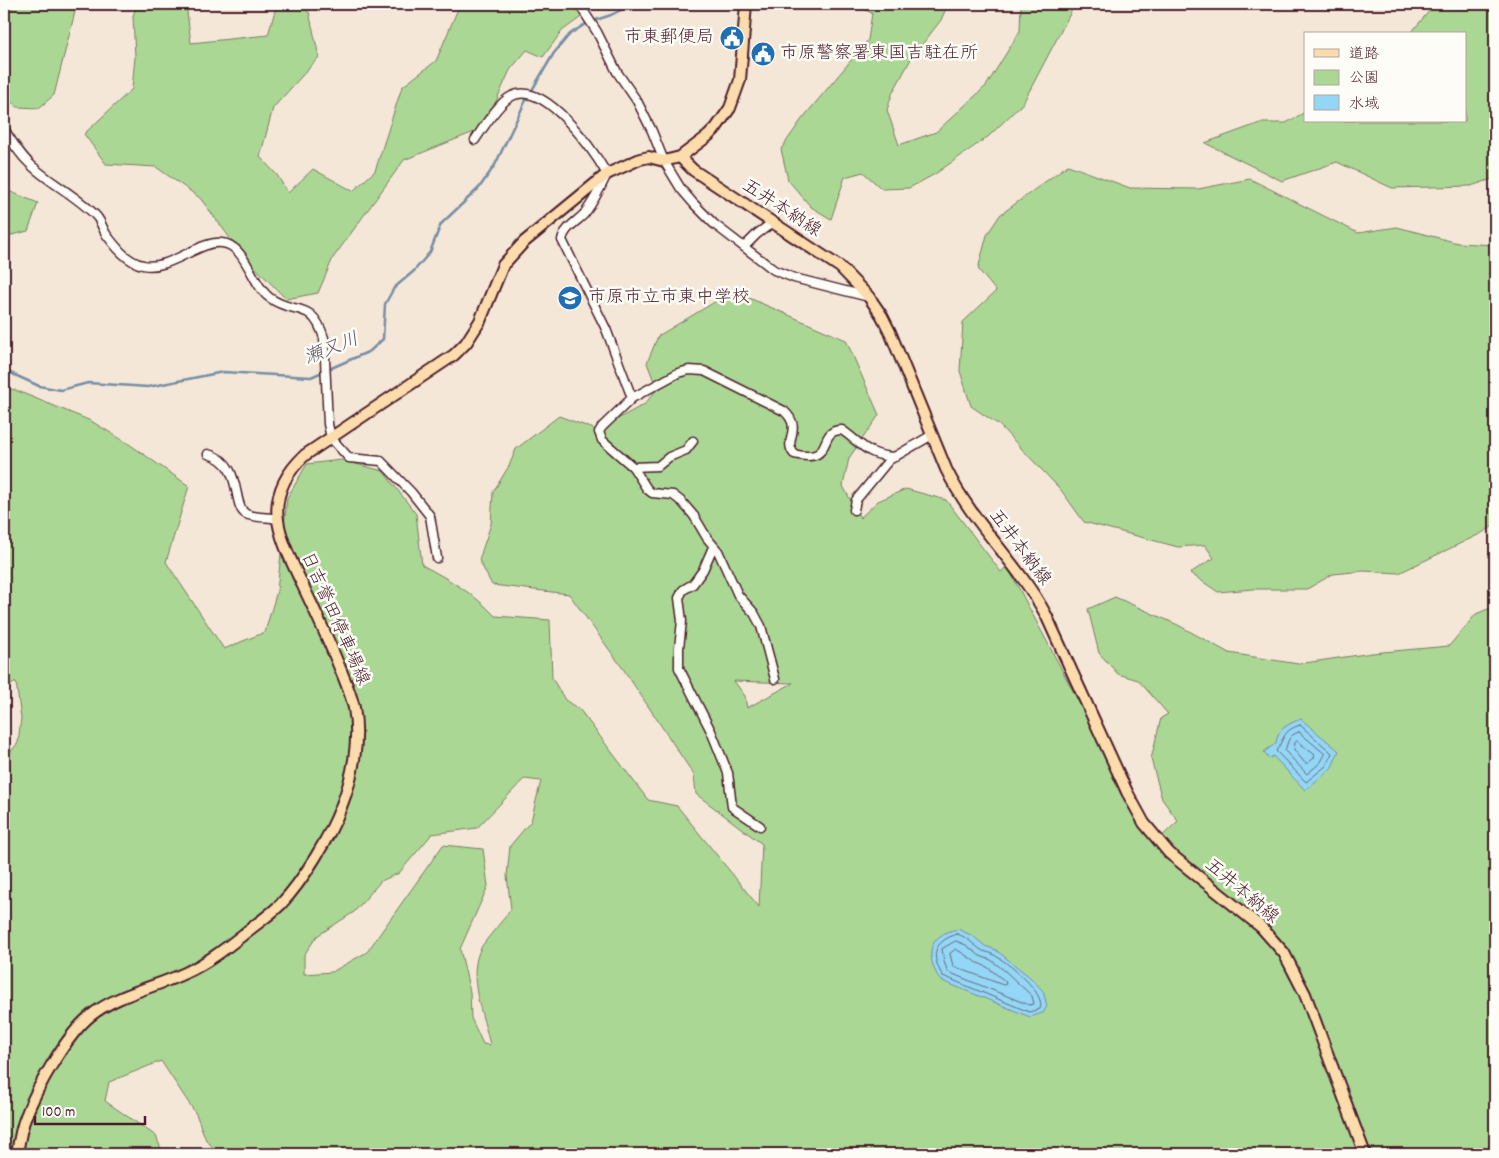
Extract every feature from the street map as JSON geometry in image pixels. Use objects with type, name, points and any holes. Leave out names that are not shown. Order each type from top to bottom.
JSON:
[{"type":"main road","points":[[680,157],[708,136],[730,108],[740,80],[746,4]]},
{"type":"main road","name":"日吉誉田停車場線","points":[[17,1154],[25,1117],[32,1101],[55,1061],[80,1026],[95,1012],[122,998],[184,974],[210,960],[274,911],[301,880],[341,807],[354,761],[356,746],[354,707],[332,649],[280,535],[278,501],[286,476],[305,455],[454,355],[466,343],[477,327],[499,273],[508,259],[524,242],[607,174],[640,159],[649,157],[664,161],[680,157]]},
{"type":"main road","name":"五井本納線","points":[[680,157],[693,170],[840,267],[869,297],[890,332],[957,491],[970,511],[1035,594],[1127,792],[1144,823],[1169,853],[1254,921],[1284,953],[1305,994],[1365,1154]]},
{"type":"street","points":[[579,4],[597,32],[617,72],[636,101],[652,131],[664,161],[681,189],[694,204],[714,224],[774,270],[794,278],[869,297]]},
{"type":"street","points":[[475,140],[505,101],[514,95],[529,94],[544,100],[579,133],[593,150],[607,174],[585,213],[567,230],[562,240],[606,329],[632,398]]},
{"type":"street","points":[[4,129],[20,153],[32,166],[70,194],[97,218],[106,234],[126,258],[142,265],[157,265],[182,257],[210,244],[222,242],[235,248],[269,298],[282,304],[307,310],[320,326],[324,338],[328,424],[331,438],[349,458],[381,461],[411,492],[430,516],[437,558]]},
{"type":"street","points":[[744,247],[756,234],[772,223]]},
{"type":"street","points":[[775,679],[761,626],[754,613],[738,595],[718,551],[694,516],[673,495],[652,493],[647,489],[633,467],[602,440],[599,432],[632,398],[678,373],[689,370],[704,371],[784,411],[791,417],[793,424],[790,446],[794,454],[814,457],[820,452],[828,438],[838,430],[842,430],[872,454],[895,456]]},
{"type":"street","points":[[854,510],[856,500],[890,460],[932,435]]},
{"type":"street","points":[[633,467],[658,466],[669,457],[686,450],[693,441]]},
{"type":"street","points":[[208,454],[220,459],[230,471],[234,478],[239,503],[243,512],[278,519]]},
{"type":"street","points":[[714,547],[703,570],[693,584],[683,590],[679,598],[682,621],[679,668],[711,731],[728,773],[732,807],[760,826]]},
{"type":"green space","points":[[4,4],[77,4],[54,95],[39,108],[17,107],[4,95]]},
{"type":"green space","points":[[137,4],[186,4],[191,43],[268,35],[277,4],[293,4],[309,12],[319,57],[273,108],[260,157],[277,175],[288,193],[313,169],[353,191],[375,171],[402,87],[436,61],[460,4],[599,4],[562,31],[543,57],[527,50],[510,70],[484,128],[404,160],[333,258],[318,293],[286,299],[242,254],[200,198],[156,167],[106,164],[84,134],[132,89],[135,57],[133,16]]},
{"type":"green space","points":[[852,4],[948,4],[941,20],[911,59],[892,94],[887,110],[899,145],[936,132],[986,86],[1020,31],[1021,4],[1087,4],[1072,10],[1023,103],[989,136],[935,174],[909,188],[882,189],[863,172],[845,177],[831,219],[811,207],[788,180],[781,149],[802,119],[868,40],[872,13]]},
{"type":"green space","points":[[1435,4],[1495,4],[1495,178],[1471,186],[1392,188],[1337,162],[1282,181],[1205,143],[1260,123],[1286,123],[1304,113],[1304,122],[1466,122],[1466,32],[1412,32]]},
{"type":"green space","points":[[1068,165],[1130,188],[1198,189],[1250,179],[1358,233],[1397,227],[1458,243],[1495,245],[1495,525],[1399,573],[1363,571],[1333,574],[1307,589],[1253,589],[1218,592],[1190,573],[1214,558],[1205,545],[1178,547],[1084,522],[1061,490],[999,425],[971,406],[960,371],[963,322],[996,291],[978,269],[987,235],[1000,215]]},
{"type":"green space","points":[[4,189],[38,203],[28,231],[4,237]]},
{"type":"green space","points":[[733,291],[846,340],[879,415],[849,458],[843,486],[860,518],[878,501],[906,489],[946,500],[1001,572],[1007,566],[1154,844],[1178,821],[1162,799],[1151,759],[1161,718],[1168,714],[1138,680],[1118,674],[1099,653],[1088,609],[1115,597],[1178,625],[1229,653],[1298,664],[1372,653],[1449,646],[1476,614],[1495,606],[1495,1154],[219,1154],[206,1140],[196,1114],[161,1061],[109,1082],[105,1101],[156,1136],[163,1154],[4,1154],[4,757],[18,743],[21,718],[16,682],[4,689],[4,388],[15,390],[91,421],[129,444],[189,486],[166,562],[224,649],[265,632],[277,591],[287,498],[307,464],[341,460],[383,471],[416,514],[422,565],[470,594],[495,616],[550,620],[552,678],[565,700],[580,710],[648,800],[677,806],[759,907],[762,844],[696,794],[694,775],[624,670],[569,594],[492,585],[479,560],[491,524],[493,492],[509,466],[516,449],[559,416],[602,432],[614,421],[645,404],[657,389],[647,363],[658,336]],"holes":[[[734,681],[792,683],[793,683],[747,708],[745,696]],[[524,779],[541,781],[531,821],[510,846],[507,876],[511,909],[482,946],[477,957],[475,970],[477,996],[490,1045],[483,1044],[471,1018],[470,992],[460,949],[488,886],[483,849],[443,845],[367,952],[332,972],[304,974],[304,955],[317,936],[354,912],[381,881],[399,873],[432,834],[477,828]]]},
{"type":"water","points":[[1301,719],[1339,751],[1331,769],[1305,790],[1273,756],[1269,759],[1264,752],[1276,743],[1284,727]]},
{"type":"water","points":[[958,929],[973,936],[985,946],[996,950],[1031,978],[1043,991],[1047,1006],[1043,1013],[1030,1017],[940,980],[932,963],[932,948],[940,936]]},
{"type":"waterway","name":"瀬又川","points":[[4,370],[39,386],[61,390],[88,383],[148,387],[223,372],[311,377],[370,351],[383,339],[385,304],[394,288],[414,271],[430,252],[441,224],[479,188],[495,165],[525,102],[554,53],[570,34],[587,23],[636,4]]},
{"type":"place","name":"市東郵便局","points":[[732,38]]},
{"type":"place","name":"市原警察署東国吉駐在所","points":[[763,54]]},
{"type":"place","name":"市原市立市東中学校","points":[[570,298]]}]
